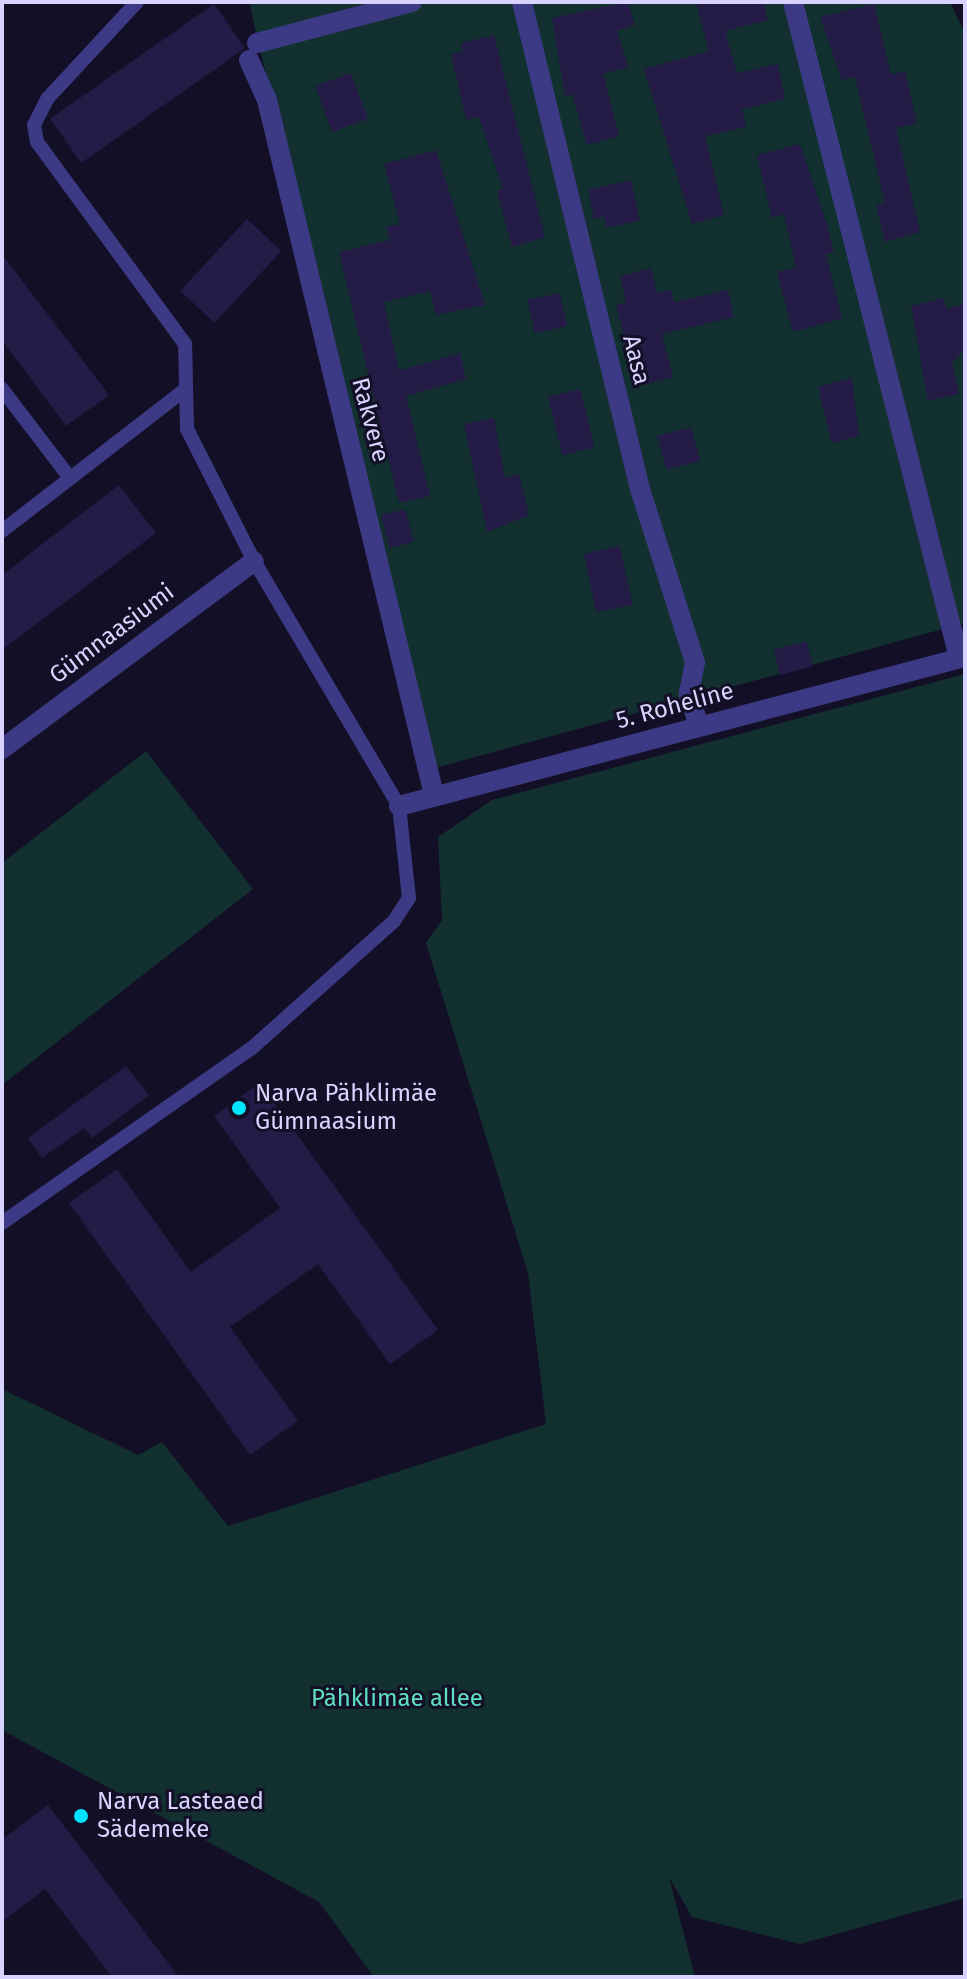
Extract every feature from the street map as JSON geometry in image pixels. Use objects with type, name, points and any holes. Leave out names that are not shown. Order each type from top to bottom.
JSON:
[{"type":"street","name":"Rakvere","points":[[412,2],[253,52],[434,795]]},
{"type":"street","name":"Aasa","points":[[522,2],[640,489],[695,662],[689,694],[699,727]]},
{"type":"street","points":[[793,2],[962,658]]},
{"type":"street","name":"Gümnaasiumi","points":[[2,749],[254,561]]},
{"type":"street","name":"5. Roheline","points":[[399,806],[962,658]]},
{"type":"lane","points":[[2,1223],[252,1048],[394,921],[409,898],[399,806],[254,561],[187,429],[182,392],[185,344],[37,142],[34,125],[48,98],[137,2]]},
{"type":"lane","points":[[2,389],[70,478]]},
{"type":"lane","points":[[2,531],[182,392]]},
{"type":"green space","points":[[249,2],[950,2],[965,34],[965,623],[428,770]]},
{"type":"green space","name":"Pähklimäe allee","points":[[965,674],[965,1898],[800,1944],[692,1917],[669,1877],[695,1977],[374,1977],[319,1902],[2,1730],[2,1389],[138,1455],[162,1442],[228,1526],[546,1424],[528,1273],[426,943],[442,920],[438,837],[492,800]]},
{"type":"green space","points":[[146,751],[253,889],[2,1085],[2,863]]},
{"type":"building","points":[[628,2],[635,25],[617,31],[628,67],[603,74],[619,136],[587,145],[572,94],[565,96],[552,18]]},
{"type":"building","points":[[696,2],[764,2],[768,20],[725,31],[737,73],[778,64],[785,99],[742,109],[746,127],[705,136],[724,215],[692,224],[644,69],[709,51]]},
{"type":"building","points":[[214,4],[245,48],[81,163],[50,119]]},
{"type":"building","points":[[874,4],[891,75],[905,71],[917,123],[896,128],[920,232],[885,242],[876,205],[885,203],[855,77],[842,80],[820,17]]},
{"type":"building","points":[[494,35],[545,237],[512,247],[497,191],[503,189],[479,117],[466,120],[451,54],[463,52],[461,43]]},
{"type":"building","points":[[351,73],[368,119],[332,132],[315,86]]},
{"type":"building","points":[[800,144],[834,252],[826,254],[842,318],[793,332],[777,272],[796,267],[784,214],[772,218],[757,155]]},
{"type":"building","points":[[436,150],[485,305],[436,315],[430,291],[384,302],[399,371],[460,353],[466,379],[406,396],[430,496],[399,503],[339,252],[390,240],[386,227],[400,224],[384,164]]},
{"type":"building","points":[[631,180],[640,220],[607,228],[604,217],[594,219],[588,190]]},
{"type":"building","points":[[247,219],[281,251],[215,323],[180,291]]},
{"type":"building","points":[[2,254],[109,395],[66,426],[2,340]]},
{"type":"building","points":[[651,268],[657,293],[671,290],[674,302],[728,290],[734,317],[662,334],[673,377],[644,385],[640,369],[633,371],[616,305],[626,302],[620,276]]},
{"type":"building","points":[[560,293],[567,326],[535,333],[528,300]]},
{"type":"building","points":[[944,298],[946,309],[965,304],[965,348],[952,363],[959,394],[928,401],[911,306]]},
{"type":"building","points":[[852,378],[859,436],[832,443],[818,387]]},
{"type":"building","points":[[580,389],[595,447],[562,455],[548,397]]},
{"type":"building","points":[[494,418],[505,478],[519,474],[529,515],[487,532],[464,424]]},
{"type":"building","points":[[691,427],[700,461],[666,470],[657,436]]},
{"type":"building","points":[[119,485],[156,533],[2,650],[2,575]]},
{"type":"building","points":[[405,509],[414,542],[390,548],[381,515]]},
{"type":"building","points":[[620,546],[632,605],[596,612],[584,554]]},
{"type":"building","points":[[806,641],[813,666],[780,675],[773,650]]},
{"type":"building","points":[[126,1066],[149,1095],[92,1138],[84,1128],[42,1158],[28,1138]]},
{"type":"building","points":[[260,1083],[438,1330],[390,1364],[318,1264],[230,1327],[298,1421],[250,1455],[69,1203],[117,1169],[191,1272],[280,1208],[214,1116]]},
{"type":"building","points":[[48,1805],[179,1977],[112,1977],[45,1889],[2,1922],[2,1840]]},
{"type":"place","name":"Narva Pähklimäe Gümnaasium","points":[[239,1108]]},
{"type":"place","name":"Narva Lasteaed Sädemeke","points":[[81,1816]]}]
